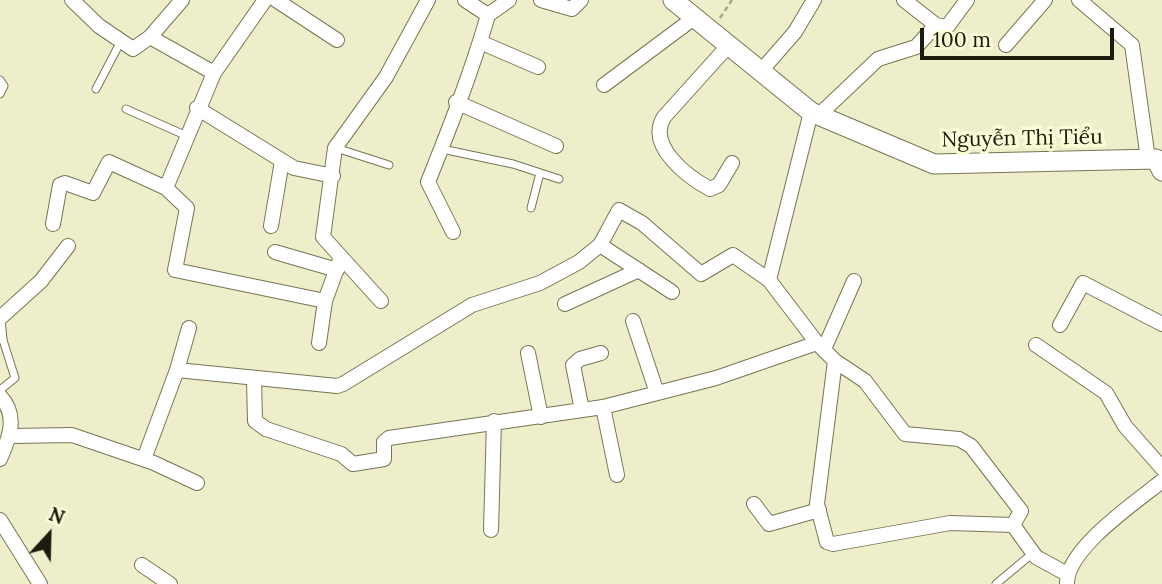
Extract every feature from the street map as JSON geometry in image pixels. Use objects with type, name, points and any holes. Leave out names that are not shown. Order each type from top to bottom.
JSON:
[{"type":"street","points":[[72,0],[99,26],[136,49],[182,0]]},
{"type":"street","points":[[166,188],[197,108],[214,73],[265,0]]},
{"type":"street","points":[[276,0],[337,40]]},
{"type":"street","points":[[380,301],[339,263],[323,237],[335,148],[386,77],[428,0]]},
{"type":"street","points":[[465,0],[488,15]]},
{"type":"street","points":[[453,232],[428,182],[488,15],[509,0]]},
{"type":"street","points":[[541,0],[572,9],[581,0]]},
{"type":"street","name":"Nguyễn Thị Tiểu","points":[[673,0],[815,113],[934,164],[1155,165]]},
{"type":"street","points":[[761,71],[795,32],[814,0]]},
{"type":"street","points":[[904,0],[936,25],[947,27],[967,0]]},
{"type":"street","points":[[1006,45],[1045,0]]},
{"type":"street","points":[[1079,0],[1132,45],[1155,165]]},
{"type":"street","points":[[604,85],[694,18]]},
{"type":"street","points":[[769,280],[815,113],[878,59],[916,47],[936,25]]},
{"type":"street","points":[[150,37],[214,73]]},
{"type":"street","points":[[480,42],[538,67]]},
{"type":"street","points":[[728,46],[664,117],[660,127],[666,153],[710,189],[719,185],[732,163]]},
{"type":"street","points":[[456,102],[556,146]]},
{"type":"street","points":[[197,108],[294,168],[333,176]]},
{"type":"street","points":[[271,226],[282,161]]},
{"type":"street","points":[[53,225],[60,185],[65,183],[93,193],[109,162],[166,188],[187,208],[174,270],[325,301]]},
{"type":"street","points":[[177,370],[254,380],[343,384],[412,339],[472,305],[540,283],[579,262],[600,245],[619,210],[642,223],[701,274],[733,255],[769,280],[820,346],[835,361],[865,381],[905,434],[959,439],[971,446],[1021,511],[1013,525]]},
{"type":"street","points":[[600,245],[672,292]]},
{"type":"street","points":[[0,318],[41,281],[68,246]]},
{"type":"street","points":[[275,252],[339,263]]},
{"type":"street","points":[[319,343],[325,301],[339,263]]},
{"type":"street","points":[[565,304],[639,270]]},
{"type":"street","points":[[254,380],[255,421],[266,429],[341,454],[353,464],[384,459],[384,442],[389,438],[603,407],[716,378],[820,346],[854,281]]},
{"type":"street","points":[[1060,325],[1083,283],[1162,324]]},
{"type":"street","points":[[634,321],[657,393]]},
{"type":"street","points":[[144,459],[177,370],[189,328]]},
{"type":"street","points":[[1036,345],[1107,393],[1125,426],[1162,468]]},
{"type":"street","points":[[528,353],[541,417]]},
{"type":"street","points":[[582,410],[573,365],[580,359],[601,354]]},
{"type":"street","points":[[835,361],[819,510],[826,540],[831,544],[950,523],[1013,525]]},
{"type":"street","points":[[0,396],[12,418],[11,436],[0,459]]},
{"type":"street","points":[[603,407],[617,475]]},
{"type":"street","points":[[491,530],[494,421]]},
{"type":"street","points":[[11,436],[72,435],[144,459],[197,483]]},
{"type":"street","points":[[1013,525],[1033,553],[1067,579],[1084,547],[1162,481]]},
{"type":"street","points":[[754,504],[769,524],[819,510]]},
{"type":"street","points":[[0,520],[40,584]]},
{"type":"street","points":[[142,565],[170,584]]},
{"type":"lane","points":[[96,89],[121,40]]},
{"type":"lane","points":[[0,80],[4,86],[0,94]]},
{"type":"lane","points":[[126,109],[187,136]]},
{"type":"lane","points":[[335,148],[389,165]]},
{"type":"lane","points":[[441,149],[559,179]]},
{"type":"lane","points":[[531,208],[540,173]]},
{"type":"lane","points":[[0,318],[3,340],[15,378],[0,390]]},
{"type":"lane","points":[[996,584],[1033,553]]},
{"type":"path","points":[[711,32],[732,0]]}]
